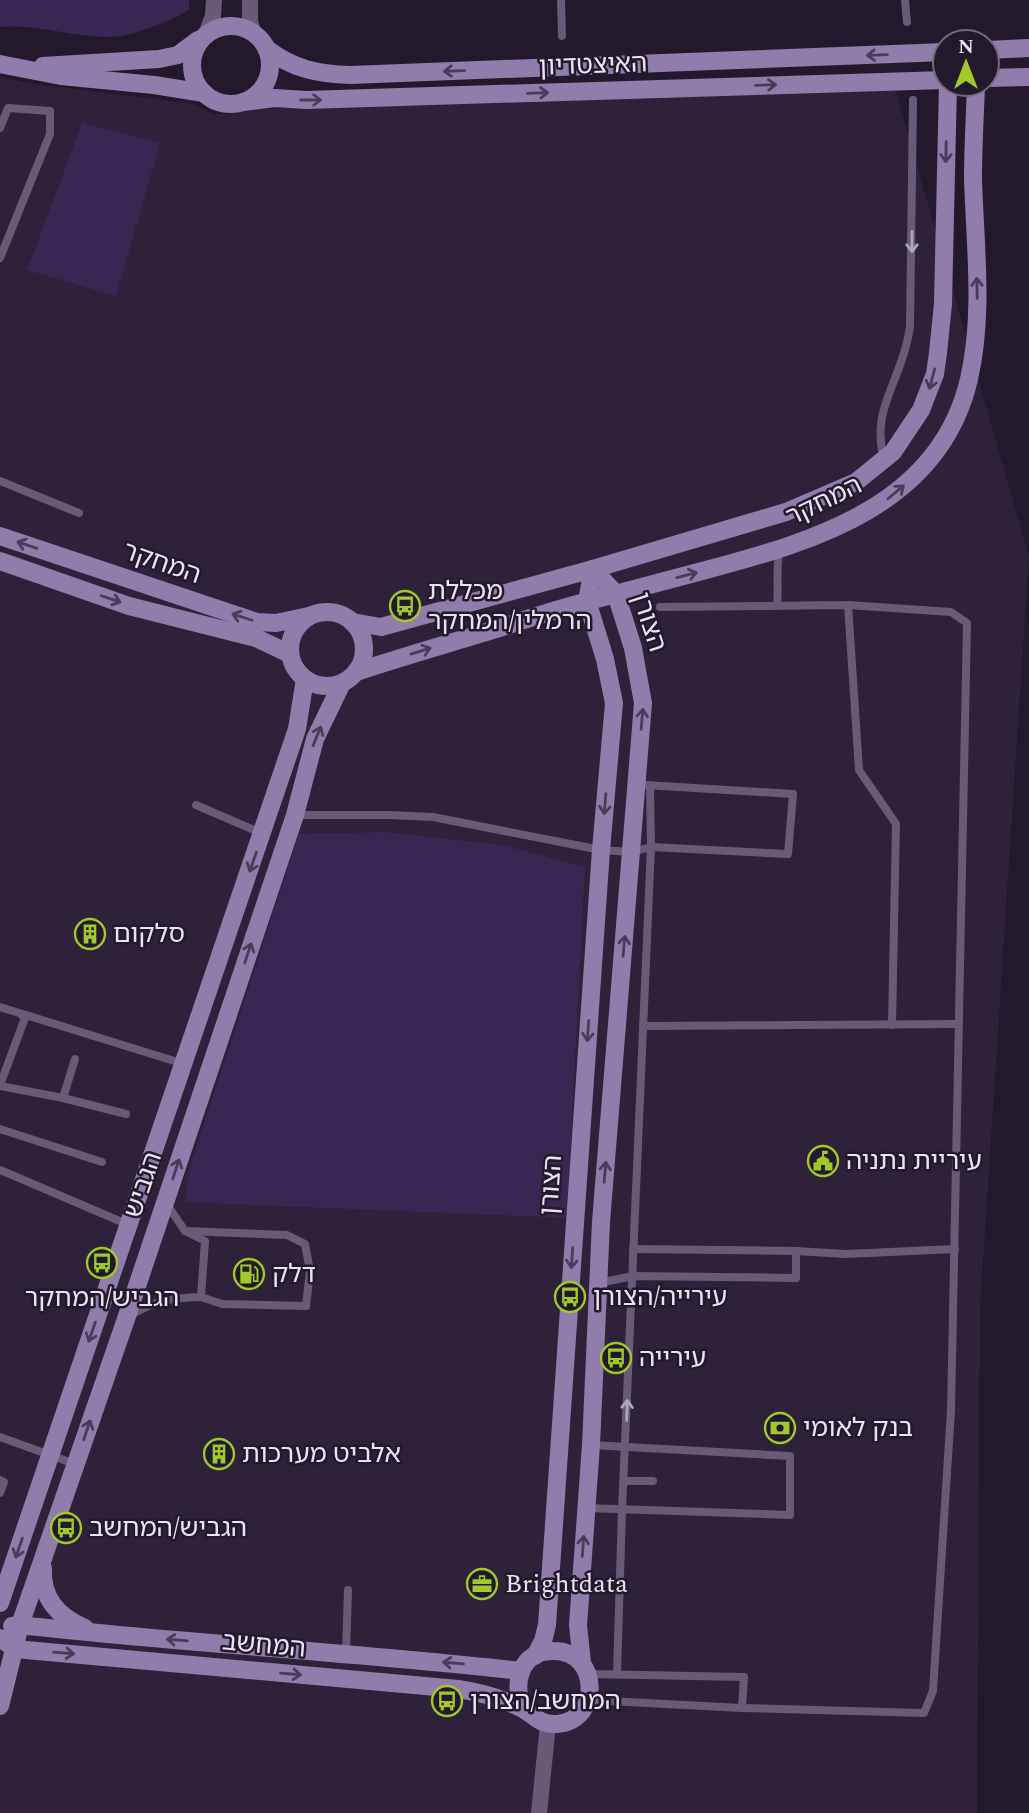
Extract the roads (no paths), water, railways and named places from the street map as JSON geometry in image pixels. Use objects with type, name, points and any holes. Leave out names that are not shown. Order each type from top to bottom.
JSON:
[{"type":"street","points":[[7,65],[159,59],[178,55],[204,36],[220,27],[243,27],[253,32],[267,49],[270,70],[267,80],[254,97],[243,102],[220,103],[204,93],[194,79],[192,55],[204,36],[214,16],[214,0]]},
{"type":"street","points":[[250,0],[253,32]]},
{"type":"street","points":[[1001,49],[1022,48]]},
{"type":"street","name":"האיצטדיון","points":[[267,49],[309,72],[350,75],[931,53]]},
{"type":"street","points":[[7,65],[61,76],[204,93]]},
{"type":"street","points":[[1001,78],[1020,78]]},
{"type":"street","name":"האיצטדיון","points":[[243,102],[275,98],[306,100],[931,80]]},
{"type":"street","points":[[352,622],[381,627],[751,523],[808,504],[856,482],[884,459],[908,432],[921,410],[936,364],[943,304],[948,98]]},
{"type":"street","name":"המחקר","points":[[349,677],[587,601],[780,550],[842,526],[891,497],[926,464],[962,403],[969,380],[977,300],[973,176],[976,98]]},
{"type":"street","name":"המחקר","points":[[0,536],[257,622],[276,623],[309,616]]},
{"type":"street","name":"המחקר","points":[[0,561],[129,606],[256,638],[290,654]]},
{"type":"street","name":"הצורן","points":[[585,1669],[578,1625],[591,1446],[601,1222],[632,852],[643,785],[643,703],[632,648],[616,594],[593,569]]},
{"type":"street","name":"הצורן","points":[[535,1656],[547,1625],[600,850],[614,703],[605,659],[587,601],[593,569]]},
{"type":"street","points":[[320,612],[343,615],[352,622],[360,631],[363,641],[362,663],[349,677],[323,686],[304,679],[297,672],[290,654],[293,633],[300,623],[320,612]]},
{"type":"street","name":"הגביש","points":[[0,1706],[20,1625],[295,815],[315,739],[349,677]]},
{"type":"street","name":"הגביש","points":[[0,1603],[297,729],[304,679]]},
{"type":"street","points":[[269,813],[295,815]]},
{"type":"street","points":[[575,1222],[601,1222]]},
{"type":"street","points":[[43,1558],[44,1587],[54,1608],[67,1621],[97,1634]]},
{"type":"street","name":"המחשב","points":[[0,1629],[20,1625],[521,1671]]},
{"type":"street","points":[[0,1638],[15,1649]]},
{"type":"street","name":"המחשב","points":[[15,1649],[458,1689],[478,1692],[523,1708]]},
{"type":"street","points":[[547,1651],[571,1654],[585,1669],[591,1688],[589,1700],[580,1714],[561,1724],[548,1724],[535,1719],[523,1708],[517,1683],[521,1671],[535,1656],[547,1651]]},
{"type":"street","points":[[538,1813],[548,1724]]},
{"type":"lane","points":[[561,0],[562,36]]},
{"type":"lane","points":[[905,0],[907,22]]},
{"type":"lane","points":[[884,459],[881,418],[884,402],[903,358],[910,327],[913,100]]},
{"type":"lane","points":[[0,128],[8,108],[50,111],[50,134],[0,258]]},
{"type":"lane","points":[[0,481],[79,513]]},
{"type":"lane","points":[[777,605],[779,578],[776,565],[780,550]]},
{"type":"lane","points":[[848,605],[859,770],[896,824],[892,1025]]},
{"type":"lane","points":[[589,1700],[924,1713],[933,1691],[951,1410],[967,623],[951,611],[848,605],[660,607]]},
{"type":"lane","points":[[295,815],[433,817],[600,850],[632,852],[651,847],[788,854],[793,793],[643,785],[651,847],[617,1674]]},
{"type":"lane","points":[[196,805],[262,833]]},
{"type":"lane","points":[[0,1007],[184,1064]]},
{"type":"lane","points":[[0,1013],[26,1015]]},
{"type":"lane","points":[[26,1015],[0,1085],[126,1114]]},
{"type":"lane","points":[[643,1026],[958,1024]]},
{"type":"lane","points":[[63,1098],[75,1059]]},
{"type":"lane","points":[[0,1129],[102,1162]]},
{"type":"lane","points":[[0,1170],[129,1225]]},
{"type":"lane","points":[[165,1202],[186,1231],[205,1241],[201,1297]]},
{"type":"lane","points":[[126,1319],[150,1303],[177,1298],[201,1297],[222,1304],[306,1306],[310,1271],[305,1244],[287,1236],[186,1231]]},
{"type":"lane","points":[[633,1249],[846,1254],[955,1249]]},
{"type":"lane","points":[[599,1283],[633,1276],[796,1278],[796,1251]]},
{"type":"lane","points":[[0,1437],[75,1464]]},
{"type":"lane","points":[[586,1508],[790,1515],[790,1456],[591,1446]]},
{"type":"lane","points":[[0,1480],[4,1482],[0,1493]]},
{"type":"lane","points":[[624,1481],[653,1481]]},
{"type":"lane","points":[[346,1653],[348,1590]]},
{"type":"lane","points":[[585,1669],[617,1674],[744,1677],[742,1708]]},
{"type":"place","name":"מכללת הרמלין/המחקר","points":[[405,606]]},
{"type":"place","name":"סלקום","points":[[90,934]]},
{"type":"place","name":"עיריית נתניה","points":[[823,1161]]},
{"type":"place","name":"הגביש/המחקר","points":[[102,1263]]},
{"type":"place","name":"דלק","points":[[249,1274]]},
{"type":"place","name":"עירייה/הצורן","points":[[570,1297]]},
{"type":"place","name":"עירייה","points":[[616,1358]]},
{"type":"place","name":"בנק לאומי","points":[[780,1428]]},
{"type":"place","name":"אלביט מערכות","points":[[219,1454]]},
{"type":"place","name":"הגביש/המחשב","points":[[66,1528]]},
{"type":"place","name":"Brightdata","points":[[482,1584]]},
{"type":"place","name":"המחשב/הצורן","points":[[447,1701]]}]
